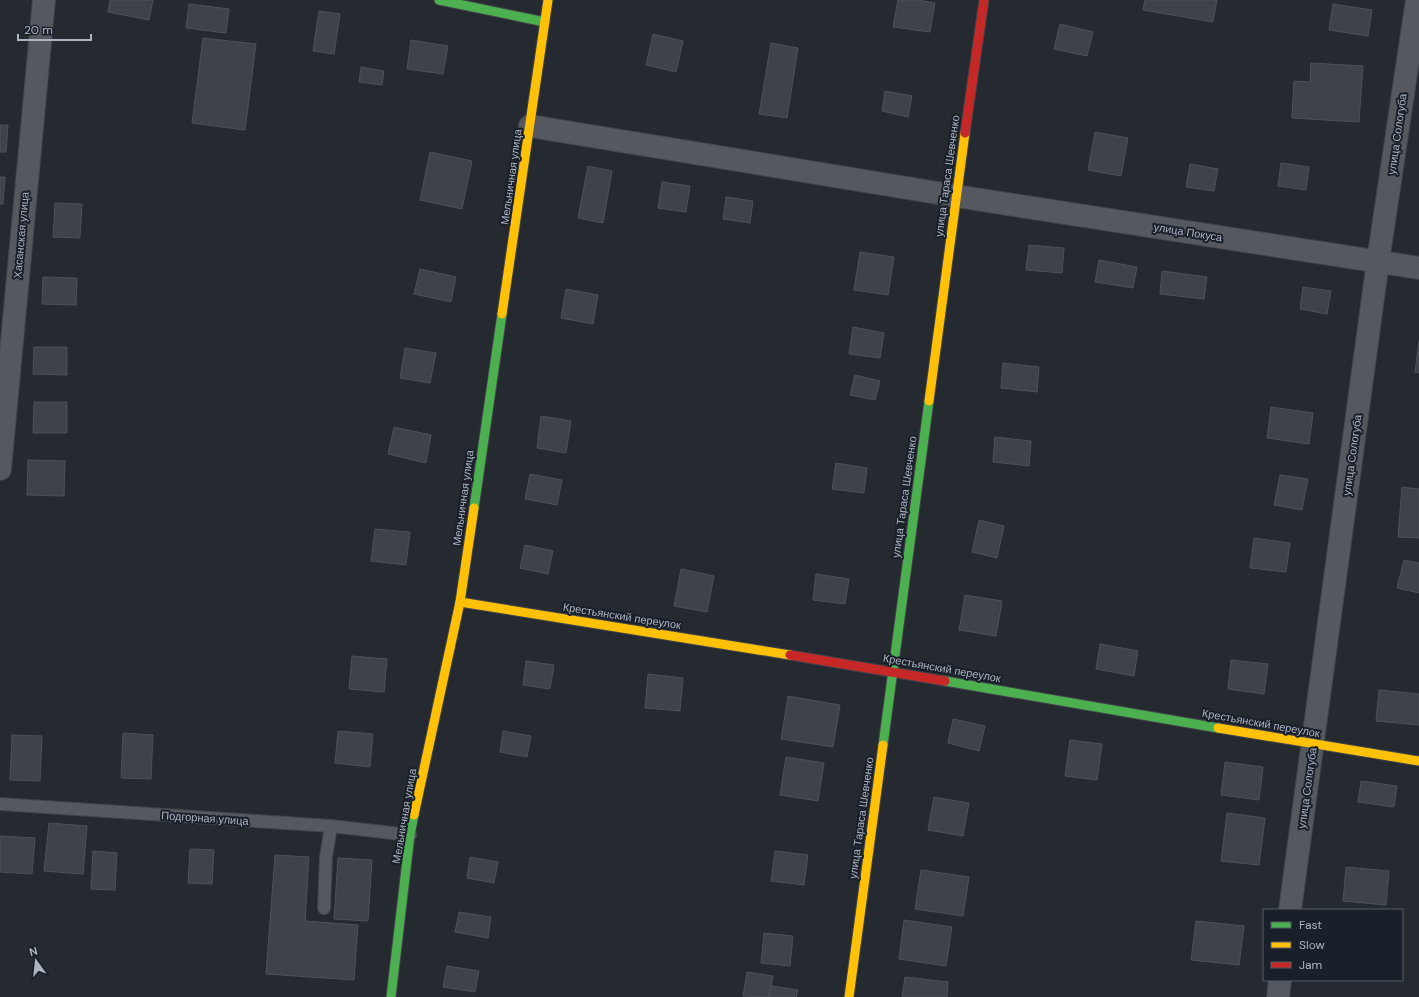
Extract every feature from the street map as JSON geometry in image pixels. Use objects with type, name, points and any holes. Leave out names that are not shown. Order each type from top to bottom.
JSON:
[{"type":"street","name":"Хасанская улица","points":[[0,469],[44,0]]},
{"type":"street","points":[[439,0],[545,22]]},
{"type":"street","name":"Мельничная улица","points":[[391,997],[410,835],[460,602],[548,0]]},
{"type":"street","name":"улица Тараса Шевченко","points":[[849,997],[956,196],[984,0]]},
{"type":"street","name":"улица Сологуба","points":[[1290,909],[1378,261],[1417,0]]},
{"type":"street","name":"улица Покуса","points":[[530,126],[956,196],[1419,268]]},
{"type":"street","name":"Крестьянский переулок","points":[[460,602],[893,672],[1419,761]]},
{"type":"street","points":[[1278,997],[1280,981]]},
{"type":"lane","name":"Подгорная улица","points":[[0,804],[331,826],[410,835]]},
{"type":"lane","points":[[324,908],[326,857],[331,826]]},
{"type":"building","points":[[110,0],[153,0],[149,20],[108,12]]},
{"type":"building","points":[[898,0],[918,0],[935,3],[930,32],[893,27]]},
{"type":"building","points":[[1145,0],[1217,0],[1213,22],[1143,10]]},
{"type":"building","points":[[189,4],[229,9],[226,33],[186,28]]},
{"type":"building","points":[[1333,4],[1372,10],[1368,36],[1329,30]]},
{"type":"building","points":[[319,11],[340,14],[334,54],[313,51]]},
{"type":"building","points":[[1060,24],[1093,32],[1087,56],[1054,49]]},
{"type":"building","points":[[653,34],[683,41],[676,72],[646,65]]},
{"type":"building","points":[[203,38],[256,44],[245,130],[192,123]]},
{"type":"building","points":[[411,40],[448,46],[443,74],[407,69]]},
{"type":"building","points":[[771,43],[798,48],[787,118],[759,114]]},
{"type":"building","points":[[1311,63],[1363,66],[1359,122],[1292,118],[1294,81],[1310,82]]},
{"type":"building","points":[[361,67],[384,71],[382,85],[359,82]]},
{"type":"building","points":[[885,91],[912,96],[908,117],[882,111]]},
{"type":"building","points":[[0,125],[8,125],[6,152],[0,152]]},
{"type":"building","points":[[1095,132],[1128,138],[1121,176],[1088,170]]},
{"type":"building","points":[[430,152],[472,161],[462,209],[420,200]]},
{"type":"building","points":[[1281,163],[1309,167],[1306,190],[1278,186]]},
{"type":"building","points":[[1190,164],[1218,169],[1214,191],[1186,187]]},
{"type":"building","points":[[588,166],[612,171],[603,223],[578,218]]},
{"type":"building","points":[[0,177],[5,177],[3,204],[0,204]]},
{"type":"building","points":[[662,182],[690,186],[686,212],[658,208]]},
{"type":"building","points":[[726,197],[753,201],[750,223],[723,219]]},
{"type":"building","points":[[55,203],[82,204],[80,238],[53,237]]},
{"type":"building","points":[[1029,245],[1064,248],[1062,273],[1026,270]]},
{"type":"building","points":[[860,252],[894,257],[888,295],[854,290]]},
{"type":"building","points":[[1099,260],[1137,267],[1133,288],[1095,282]]},
{"type":"building","points":[[420,269],[456,277],[451,302],[414,294]]},
{"type":"building","points":[[1162,271],[1207,277],[1204,299],[1160,294]]},
{"type":"building","points":[[43,277],[77,278],[76,305],[42,304]]},
{"type":"building","points":[[1303,287],[1331,291],[1327,314],[1300,309]]},
{"type":"building","points":[[566,289],[598,295],[593,324],[561,318]]},
{"type":"building","points":[[853,327],[884,333],[880,358],[849,354]]},
{"type":"building","points":[[1419,341],[1419,373],[1415,372]]},
{"type":"building","points":[[34,347],[67,347],[67,375],[33,374]]},
{"type":"building","points":[[405,348],[436,353],[430,383],[400,378]]},
{"type":"building","points":[[1003,363],[1039,367],[1037,392],[1001,388]]},
{"type":"building","points":[[855,375],[880,381],[875,400],[850,395]]},
{"type":"building","points":[[34,402],[67,402],[67,433],[33,433]]},
{"type":"building","points":[[1271,407],[1313,413],[1309,444],[1267,438]]},
{"type":"building","points":[[541,416],[571,421],[566,453],[537,448]]},
{"type":"building","points":[[394,427],[431,435],[426,463],[388,454]]},
{"type":"building","points":[[995,437],[1031,441],[1029,466],[993,462]]},
{"type":"building","points":[[28,460],[65,461],[64,496],[27,495]]},
{"type":"building","points":[[836,463],[867,468],[864,493],[832,489]]},
{"type":"building","points":[[530,474],[562,480],[557,505],[525,499]]},
{"type":"building","points":[[1280,475],[1308,479],[1302,510],[1274,505]]},
{"type":"building","points":[[1402,487],[1419,489],[1419,538],[1398,537]]},
{"type":"building","points":[[979,520],[1004,526],[997,558],[972,552]]},
{"type":"building","points":[[375,529],[410,532],[406,565],[371,561]]},
{"type":"building","points":[[1254,538],[1290,543],[1286,572],[1250,568]]},
{"type":"building","points":[[525,545],[553,551],[548,574],[520,568]]},
{"type":"building","points":[[1404,560],[1419,563],[1419,593],[1397,588]]},
{"type":"building","points":[[681,569],[714,576],[707,612],[674,606]]},
{"type":"building","points":[[816,574],[849,579],[845,604],[813,600]]},
{"type":"building","points":[[965,595],[1002,601],[996,636],[959,630]]},
{"type":"building","points":[[1100,644],[1138,651],[1134,676],[1096,669]]},
{"type":"building","points":[[352,656],[387,659],[384,692],[349,689]]},
{"type":"building","points":[[1231,660],[1268,664],[1264,694],[1228,689]]},
{"type":"building","points":[[526,661],[554,665],[550,689],[523,685]]},
{"type":"building","points":[[648,674],[683,678],[680,711],[645,708]]},
{"type":"building","points":[[1379,690],[1419,694],[1419,725],[1376,721]]},
{"type":"building","points":[[788,696],[840,705],[833,747],[781,739]]},
{"type":"building","points":[[953,719],[985,726],[979,751],[948,743]]},
{"type":"building","points":[[338,731],[373,734],[370,767],[335,763]]},
{"type":"building","points":[[503,731],[531,736],[527,757],[500,752]]},
{"type":"building","points":[[123,733],[153,735],[151,779],[121,778]]},
{"type":"building","points":[[12,735],[42,736],[40,781],[10,780]]},
{"type":"building","points":[[1070,740],[1102,744],[1097,780],[1065,776]]},
{"type":"building","points":[[786,757],[824,763],[818,801],[780,795]]},
{"type":"building","points":[[1225,762],[1263,767],[1259,800],[1221,795]]},
{"type":"building","points":[[1361,781],[1397,786],[1394,807],[1358,802]]},
{"type":"building","points":[[934,797],[969,803],[963,836],[928,830]]},
{"type":"building","points":[[1227,813],[1265,818],[1259,865],[1221,861]]},
{"type":"building","points":[[49,823],[87,826],[83,874],[44,871]]},
{"type":"building","points":[[0,836],[35,838],[32,874],[0,872]]},
{"type":"building","points":[[190,849],[214,850],[212,884],[188,883]]},
{"type":"building","points":[[93,851],[117,853],[115,890],[91,889]]},
{"type":"building","points":[[775,851],[808,855],[804,885],[771,881]]},
{"type":"building","points":[[275,855],[309,857],[305,921],[358,925],[354,980],[266,974]]},
{"type":"building","points":[[470,857],[498,862],[494,883],[467,878]]},
{"type":"building","points":[[338,858],[372,860],[368,921],[334,919]]},
{"type":"building","points":[[1346,867],[1389,871],[1386,905],[1343,901]]},
{"type":"building","points":[[921,870],[969,877],[963,916],[915,909]]},
{"type":"building","points":[[459,912],[491,917],[488,938],[455,932]]},
{"type":"building","points":[[904,920],[952,927],[946,966],[899,959]]},
{"type":"building","points":[[1196,921],[1244,926],[1239,965],[1191,960]]},
{"type":"building","points":[[764,933],[793,936],[790,966],[761,963]]},
{"type":"building","points":[[447,966],[479,971],[475,992],[443,987]]},
{"type":"building","points":[[747,972],[773,976],[769,997],[743,996]]},
{"type":"building","points":[[905,977],[948,982],[947,997],[902,997]]},
{"type":"building","points":[[771,986],[798,990],[796,997],[769,997]]},
{"type":"traffic: fast","points":[[439,0],[545,22]]},
{"type":"traffic: fast","points":[[474,508],[502,314]]},
{"type":"traffic: fast","points":[[883,745],[929,401]]},
{"type":"traffic: fast","points":[[945,681],[1218,728]]},
{"type":"traffic: fast","points":[[391,997],[410,835],[414,815]]},
{"type":"traffic: slow","points":[[502,314],[548,0]]},
{"type":"traffic: slow","points":[[929,401],[965,133]]},
{"type":"traffic: slow","points":[[414,815],[460,602],[474,508]]},
{"type":"traffic: slow","points":[[460,602],[790,655]]},
{"type":"traffic: slow","points":[[1218,728],[1419,761]]},
{"type":"traffic: slow","points":[[849,997],[883,745]]},
{"type":"traffic: jam","points":[[965,133],[984,0]]},
{"type":"traffic: jam","points":[[790,655],[945,681]]}]
